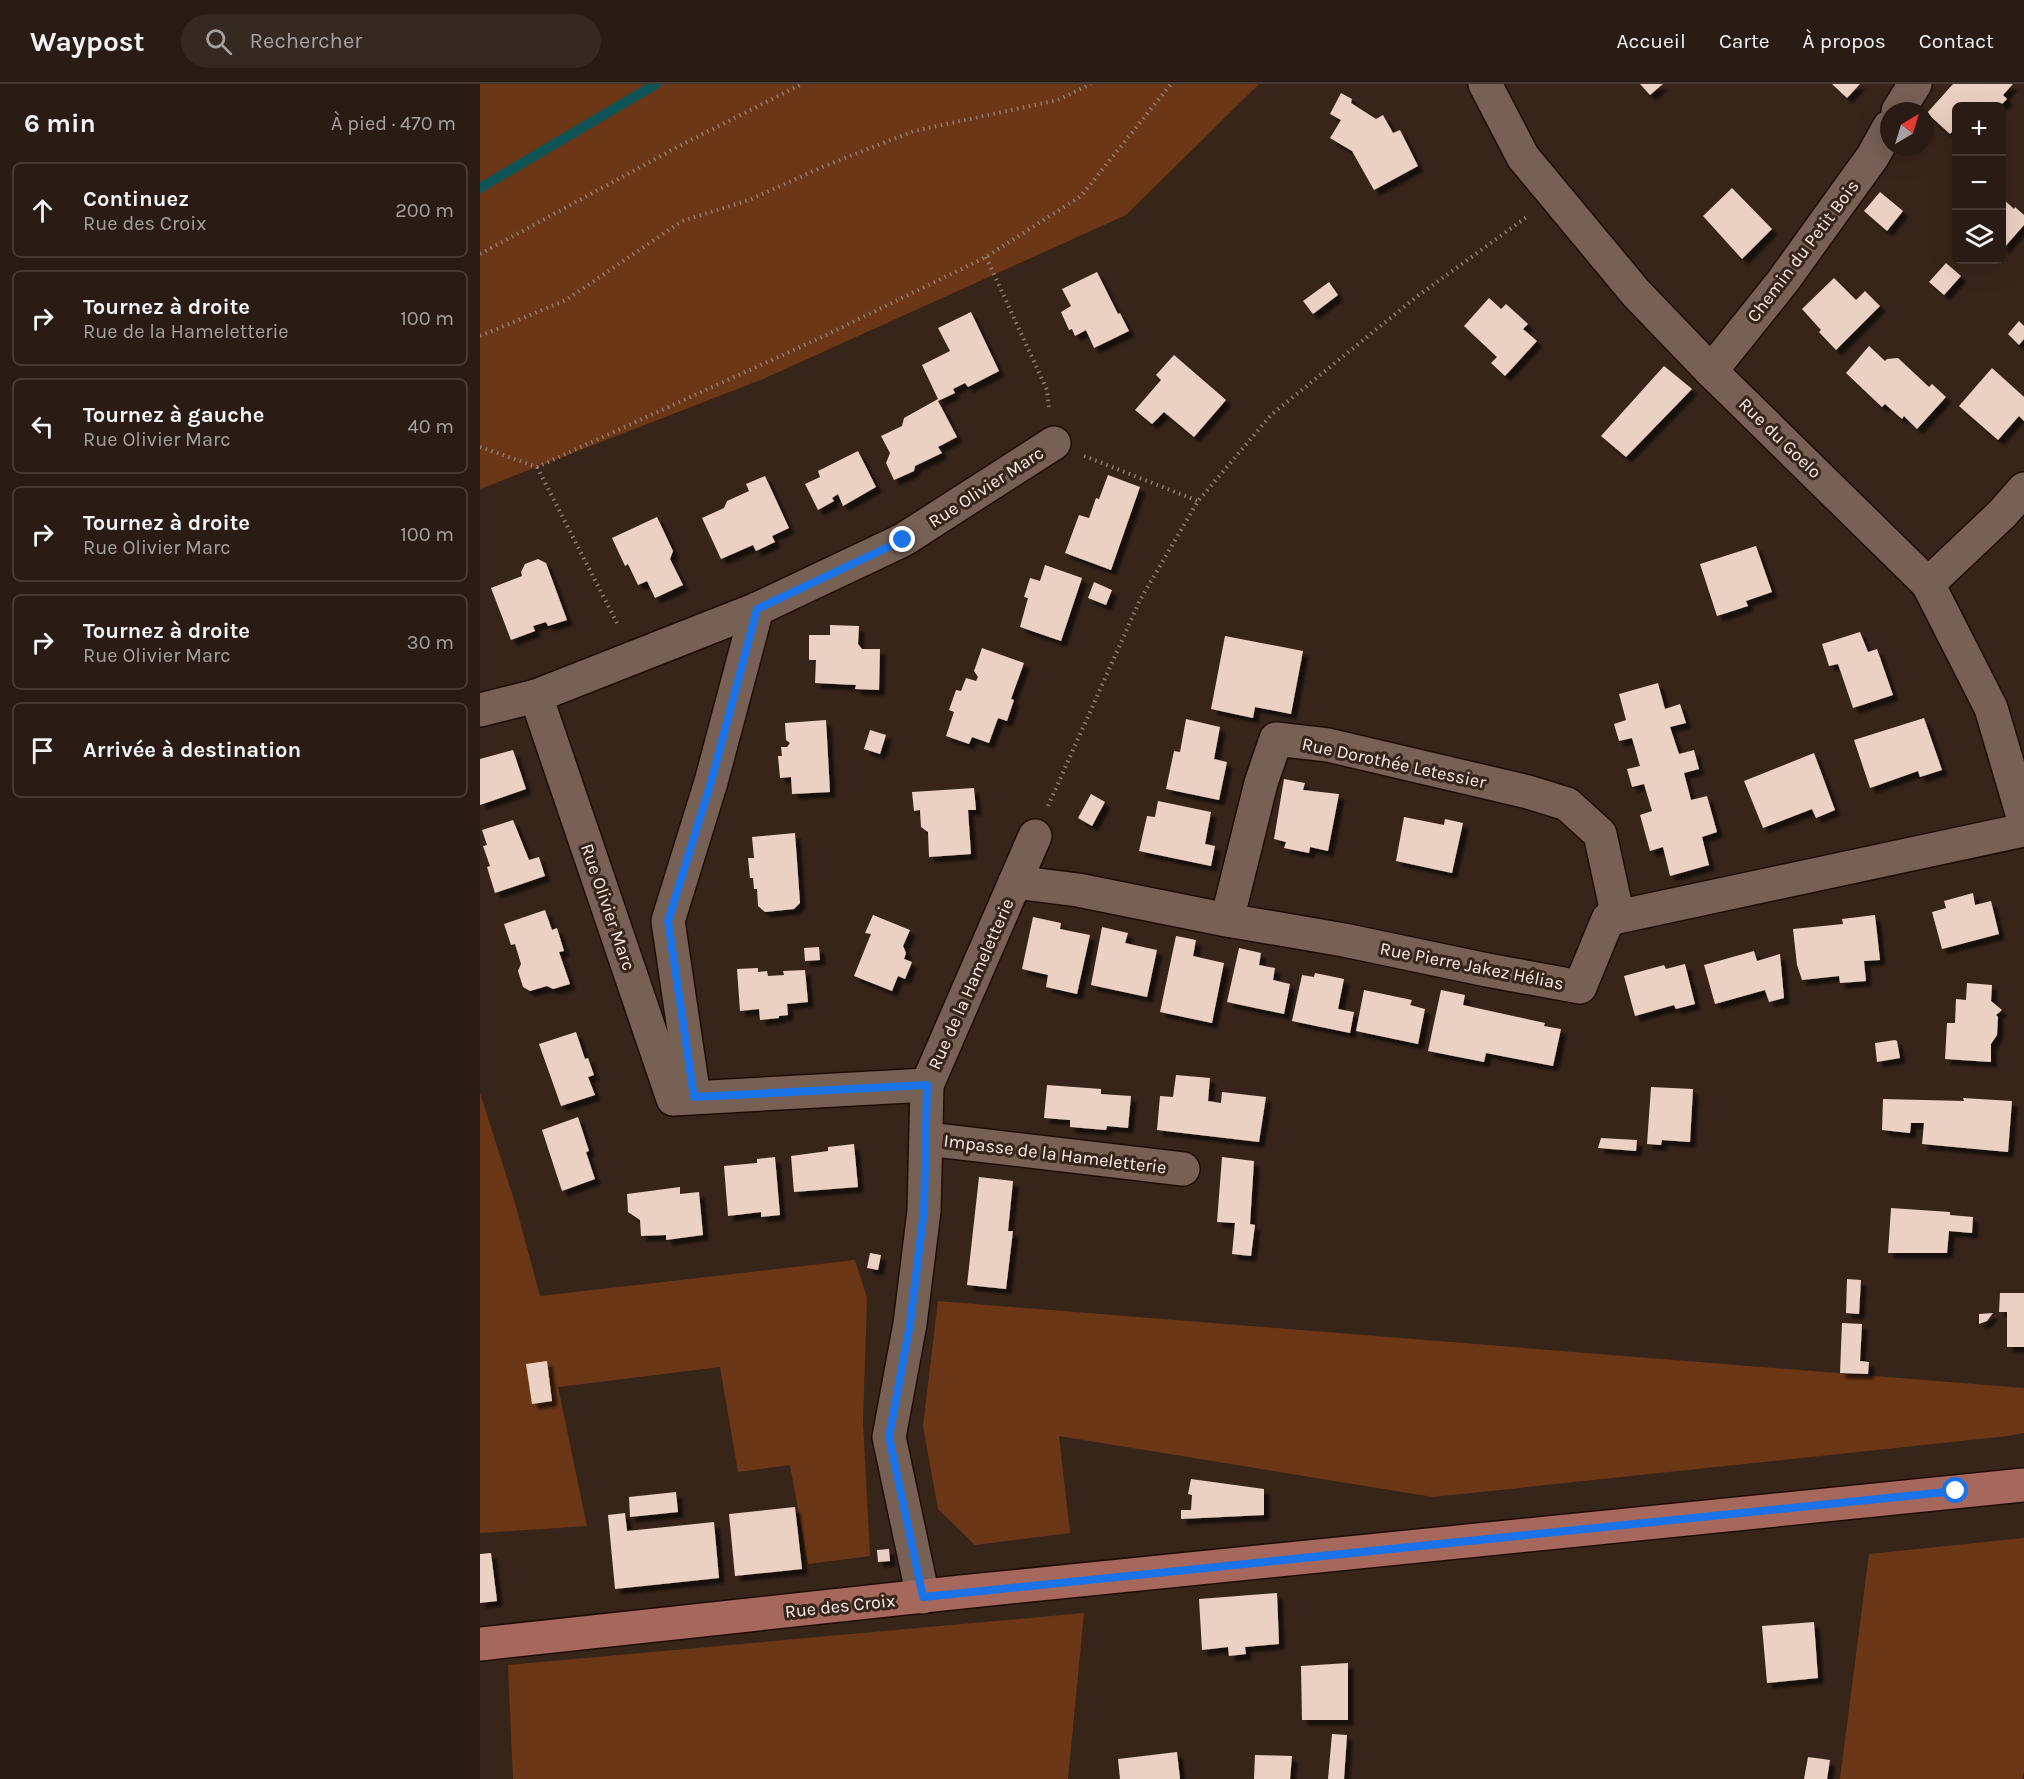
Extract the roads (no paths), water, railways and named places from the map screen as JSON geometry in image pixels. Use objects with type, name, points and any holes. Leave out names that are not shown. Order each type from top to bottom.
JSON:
[{"type":"main road","name":"Rue des Croix","points":[[480,1644],[2024,1485]]},
{"type":"street","name":"Rue du Goelo","points":[[1485,84],[1523,157],[1636,293],[1928,584],[1991,708],[2023,813]]},
{"type":"street","points":[[1904,102],[1915,84]]},
{"type":"street","name":"Chemin du Petit Bois","points":[[1711,370],[1783,282],[1880,143]]},
{"type":"street","name":"Rue Olivier Marc","points":[[480,710],[536,696],[757,609],[903,540],[1054,443]]},
{"type":"street","points":[[1928,584],[2002,514],[2024,489]]},
{"type":"street","points":[[757,609],[711,782],[668,921],[684,1098],[927,1085]]},
{"type":"street","name":"Rue Olivier Marc","points":[[536,696],[617,933],[684,1098]]},
{"type":"street","name":"Rue Dorothée Letessier","points":[[1227,920],[1261,783],[1276,739],[1328,745],[1528,792],[1567,804],[1600,834],[1618,917]]},
{"type":"street","points":[[1618,917],[2023,813]]},
{"type":"street","name":"Rue de la Hameletterie","points":[[923,1597],[889,1437],[910,1324],[924,1210],[927,1085],[1035,836]]},
{"type":"street","name":"Rue Pierre Jakez Hélias","points":[[1015,882],[1078,890],[1580,987],[1608,919],[1618,917]]},
{"type":"street","points":[[617,933],[668,921]]},
{"type":"street","name":"Impasse de la Hameletterie","points":[[927,1139],[1183,1168]]},
{"type":"waterway","points":[[480,188],[656,84]]}]
